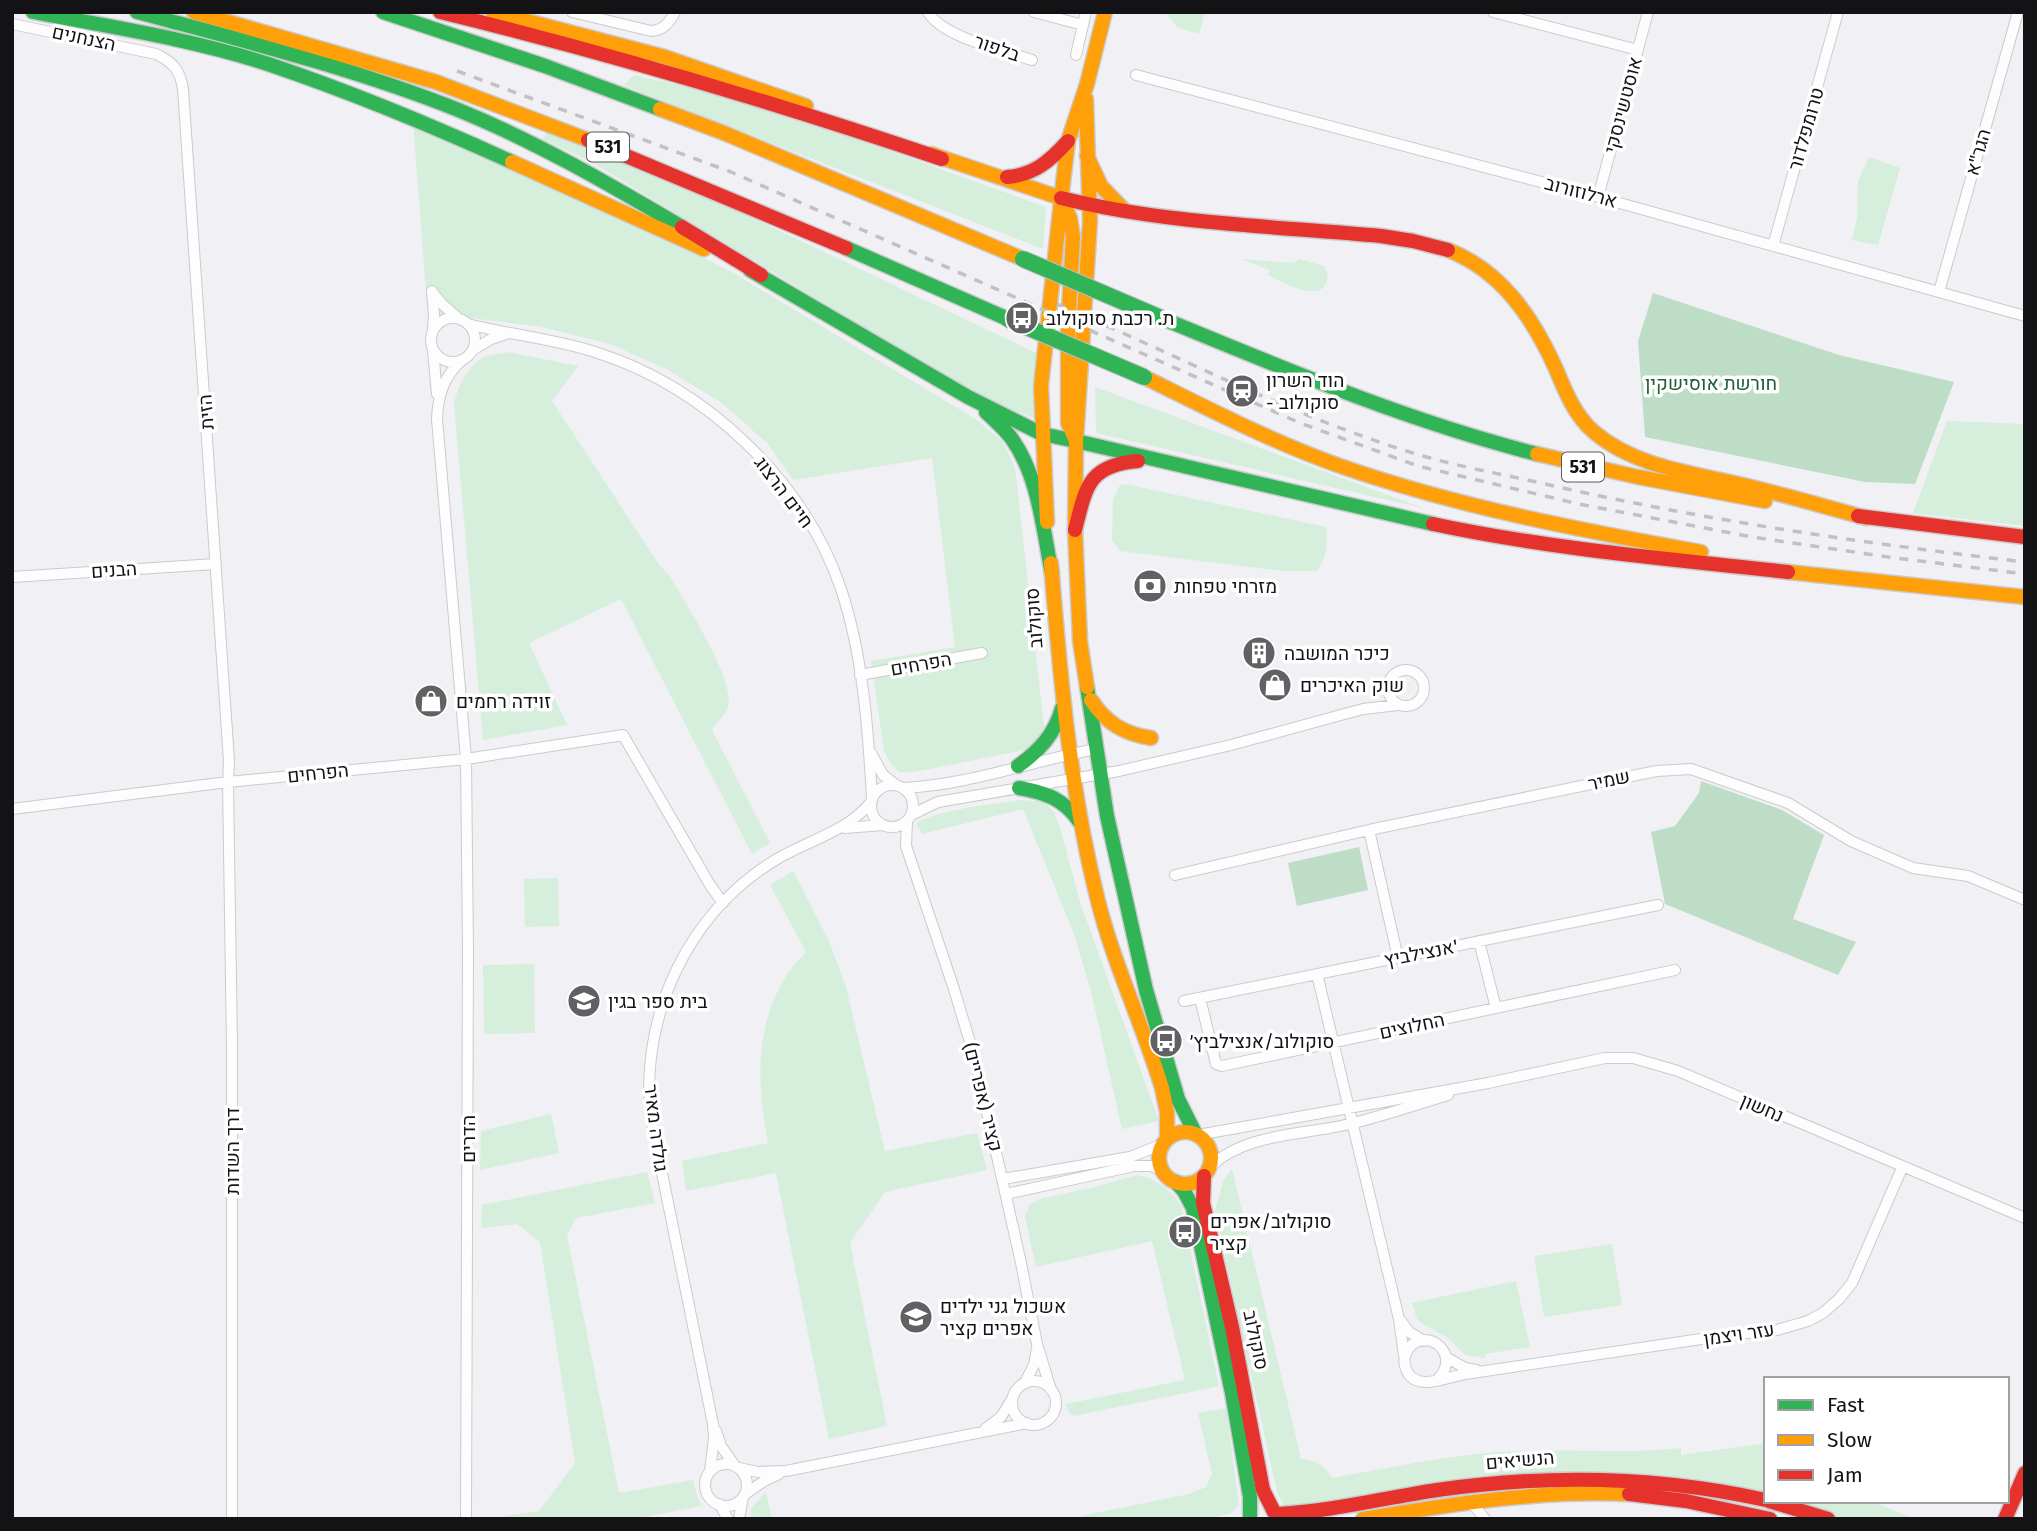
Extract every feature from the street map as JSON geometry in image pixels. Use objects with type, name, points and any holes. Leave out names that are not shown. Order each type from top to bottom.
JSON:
[{"type":"main road","points":[[33,12],[209,48],[295,74],[501,155],[761,275]]},
{"type":"main road","points":[[137,12],[335,67],[459,111],[559,156],[625,192],[822,313],[968,397],[1042,434],[1369,511],[1521,541],[1884,581]]},
{"type":"main road","name":"531","points":[[194,12],[436,82],[557,127],[764,212],[1144,377],[1292,448],[1420,492],[1506,513],[1660,544],[1884,581],[2025,597]]},
{"type":"main road","name":"531","points":[[383,12],[545,66],[724,133],[1374,405],[1503,446],[1658,483],[1867,518],[2025,537]]},
{"type":"main road","points":[[440,12],[727,89],[1090,206],[1383,237],[1455,253],[1494,276],[1524,308],[1542,339],[1571,403],[1582,420],[1605,442],[1645,459],[1867,518]]},
{"type":"main road","points":[[493,12],[703,68],[942,159]]},
{"type":"main road","name":"סוקולוב","points":[[1105,12],[1087,84],[1068,141],[1041,386],[1042,434],[1063,703],[1074,779],[1105,927],[1143,1028],[1166,1100],[1170,1125],[1165,1141]]},
{"type":"main road","name":"סוקולוב","points":[[1087,84],[1090,206],[1076,441],[1075,530],[1080,640],[1100,774],[1125,903],[1146,990],[1181,1110],[1196,1134]]},
{"type":"main road","points":[[999,177],[1016,177],[1035,172],[1048,163],[1068,141]]},
{"type":"main road","points":[[1087,156],[1104,193],[1127,212]]},
{"type":"main road","points":[[1062,198],[1070,218],[1073,237],[1068,328],[1068,423],[1076,441]]},
{"type":"main road","points":[[968,397],[1000,424],[1019,449],[1034,496],[1052,573]]},
{"type":"main road","points":[[1075,530],[1087,487],[1097,474],[1115,463],[1161,460]]},
{"type":"main road","points":[[1088,695],[1107,722],[1119,731],[1135,737],[1151,738]]},
{"type":"main road","points":[[1018,766],[1050,737],[1063,703]]},
{"type":"main road","points":[[1019,788],[1060,799],[1070,807],[1083,827]]},
{"type":"main road","points":[[1183,1131],[1196,1134],[1209,1145],[1211,1151],[1207,1172],[1192,1183],[1176,1182],[1163,1170],[1159,1158],[1165,1141],[1183,1131]]},
{"type":"main road","name":"סוקולוב","points":[[1207,1172],[1203,1203],[1235,1339],[1263,1490],[1279,1515]]},
{"type":"main road","name":"סוקולוב","points":[[1176,1182],[1193,1208],[1206,1267],[1250,1497],[1249,1517]]},
{"type":"main road","points":[[2006,1519],[2025,1473]]},
{"type":"main road","name":"הנשיאים","points":[[1249,1517],[1260,1511],[1279,1515],[1482,1484],[1566,1478],[1620,1478],[1687,1484],[1764,1500]]},
{"type":"main road","name":"הנשיאים","points":[[1363,1519],[1496,1498],[1567,1493],[1686,1501],[1770,1519]]},
{"type":"main road","name":"הנשיאים","points":[[1775,1503],[1828,1519]]},
{"type":"street","points":[[572,12],[651,31],[659,31],[667,25],[676,12]]},
{"type":"street","name":"בלפור","points":[[928,12],[933,21],[958,35],[1032,60]]},
{"type":"street","points":[[1034,12],[1083,25]]},
{"type":"street","points":[[1076,55],[1086,12]]},
{"type":"street","points":[[1493,12],[1638,50]]},
{"type":"street","name":"אוסטשינסקי","points":[[1598,197],[1648,12]]},
{"type":"street","name":"טרומפלדור","points":[[1773,246],[1838,12]]},
{"type":"street","name":"הגר\"א","points":[[1939,292],[2018,12]]},
{"type":"street","name":"הצנחנים","points":[[12,24],[156,54]]},
{"type":"street","name":"הזית","points":[[156,54],[173,64],[183,89],[229,761],[228,782]]},
{"type":"street","name":"ארלוזורוב","points":[[1136,75],[1598,197],[2025,316]]},
{"type":"street","points":[[438,405],[432,332],[432,291],[442,304],[468,324],[475,336],[473,350]]},
{"type":"street","points":[[432,332],[441,321],[458,318]]},
{"type":"street","name":"חיים הרצוג","points":[[468,324],[598,353],[628,365],[682,394],[736,434],[785,487],[822,545],[842,592],[860,675],[870,750],[872,800]]},
{"type":"street","points":[[466,758],[437,419],[439,395],[446,381],[473,350],[491,339],[510,334]]},
{"type":"street","points":[[433,349],[448,361],[462,360]]},
{"type":"street","name":"הבנים","points":[[12,577],[216,564]]},
{"type":"street","name":"הפרחים","points":[[860,675],[982,653]]},
{"type":"street","points":[[1097,749],[1018,766],[979,778],[881,788],[872,800],[872,812],[884,825],[898,826],[938,802],[1100,774],[1231,745],[1363,709],[1398,705]]},
{"type":"street","name":"הפרחים","points":[[12,810],[228,782],[466,758],[623,735],[709,885],[723,903]]},
{"type":"street","points":[[870,750],[883,775],[913,801],[909,818]]},
{"type":"street","name":"הדרים","points":[[466,758],[466,1519]]},
{"type":"street","name":"שמיר","points":[[1175,875],[1369,830],[1657,771],[1691,769],[1788,803],[1851,841],[1913,868],[1968,876],[2025,900]]},
{"type":"street","name":"דרך השדות","points":[[228,782],[232,1074],[232,1519]]},
{"type":"street","name":"גולדה מאיר","points":[[710,1471],[713,1424],[656,1150],[649,1098],[649,1075],[656,1028],[670,984],[690,946],[723,903],[775,860],[841,829],[864,811],[872,800]]},
{"type":"street","name":"קציר (אפריים)","points":[[909,818],[905,837],[909,855],[962,1013],[981,1083],[1037,1344],[1051,1390]]},
{"type":"street","name":"גולדה מאיר","points":[[841,829],[884,825]]},
{"type":"street","name":"קציר (אפריים)","points":[[884,825],[909,855]]},
{"type":"street","points":[[1369,830],[1398,958]]},
{"type":"street","name":"אנצילביץ'","points":[[1184,1001],[1658,905]]},
{"type":"street","points":[[1479,941],[1496,1008]]},
{"type":"street","name":"החלוצים","points":[[1200,998],[1216,1064],[1222,1066],[1675,970]]},
{"type":"street","points":[[1317,974],[1398,1314],[1407,1372],[1411,1378],[1424,1383],[1438,1379],[1446,1367],[1446,1357],[1437,1344],[1409,1332],[1398,1314]]},
{"type":"street","name":"נחשון","points":[[1196,1134],[1240,1129],[1348,1106],[1488,1083],[1605,1058],[1633,1058],[1678,1071],[1902,1168],[2025,1217]]},
{"type":"street","name":"נחשון","points":[[1207,1172],[1227,1153],[1255,1144],[1352,1124],[1488,1083]]},
{"type":"street","points":[[1003,1179],[1130,1157],[1165,1141]]},
{"type":"street","points":[[1006,1194],[1134,1166],[1150,1166],[1163,1170]]},
{"type":"street","name":"עזר ויצמן","points":[[1438,1379],[1777,1330],[1808,1321],[1823,1313],[1839,1299],[1860,1270],[1902,1168]]},
{"type":"street","points":[[1405,1358],[1412,1346],[1424,1340]]},
{"type":"street","name":"קציר (אפריים)","points":[[1024,1384],[1034,1365],[1037,1344]]},
{"type":"street","name":"עזר ויצמן","points":[[1446,1357],[1465,1368],[1487,1371]]},
{"type":"street","points":[[728,1519],[705,1489],[710,1471],[725,1464],[758,1472],[786,1471],[982,1431],[1027,1423],[1038,1424],[1050,1417],[1055,1404],[1051,1390],[1040,1382],[1024,1384],[1015,1392],[1001,1417],[982,1431]]},
{"type":"street","points":[[1012,1399],[1014,1412],[1027,1423]]},
{"type":"street","name":"גולדה מאיר","points":[[713,1424],[722,1446],[737,1467]]},
{"type":"street","points":[[737,1467],[746,1478],[739,1519]]},
{"type":"street","points":[[719,1504],[732,1505],[764,1481],[786,1471]]},
{"type":"street","points":[[1465,1502],[1471,1504],[1485,1518],[1496,1498]]},
{"type":"green space","points":[[1165,12],[1205,12],[1199,34],[1178,28]]},
{"type":"green space","points":[[634,75],[712,93],[804,120],[1046,207],[1043,249],[623,85]]},
{"type":"green space","points":[[413,121],[528,170],[730,271],[977,420],[1002,441],[1015,467],[1044,727],[1042,741],[1035,748],[914,772],[899,772],[884,751],[871,661],[955,647],[932,458],[793,480],[768,444],[722,403],[668,370],[610,344],[541,327],[448,315],[429,331]]},
{"type":"green space","points":[[548,131],[734,210],[1039,354],[1036,419],[974,394],[593,163],[543,139]]},
{"type":"green space","points":[[1869,157],[1900,168],[1878,245],[1852,240],[1857,219],[1858,181]]},
{"type":"green space","points":[[1240,259],[1294,263],[1299,259],[1324,266],[1327,281],[1322,289],[1316,291],[1299,289],[1268,275],[1270,270]]},
{"type":"green space","name":"חורשת אוסישקין","points":[[1653,293],[1839,355],[1954,382],[1915,484],[1865,482],[1645,437],[1638,341]]},
{"type":"green space","points":[[508,352],[578,366],[552,401],[660,566],[669,575],[717,660],[728,695],[728,707],[712,730],[770,843],[752,854],[621,599],[529,643],[567,725],[483,740],[454,404],[461,383],[473,365],[487,356]]},
{"type":"green space","points":[[1095,387],[1423,508],[1096,433]]},
{"type":"green space","points":[[1947,421],[2025,424],[2025,526],[1913,513]]},
{"type":"green space","points":[[1120,485],[1326,527],[1325,555],[1317,571],[1282,571],[1120,551],[1112,540],[1113,499]]},
{"type":"green space","points":[[1701,781],[1782,810],[1824,835],[1793,919],[1856,942],[1838,975],[1665,904],[1651,832],[1675,826],[1699,793]]},
{"type":"green space","points":[[1022,800],[1044,802],[1054,812],[1080,902],[1159,1121],[1122,1129],[1091,991],[1074,934],[1023,809],[922,834],[916,824],[951,811]]},
{"type":"green space","points":[[1359,847],[1368,890],[1297,906],[1288,863]]},
{"type":"green space","points":[[793,871],[829,941],[846,987],[885,1151],[977,1133],[987,1170],[885,1192],[850,1243],[887,1426],[829,1439],[776,1173],[686,1191],[682,1161],[768,1143],[760,1080],[763,1038],[775,997],[789,971],[806,952],[770,885]]},
{"type":"green space","points":[[558,878],[559,926],[525,927],[524,879]]},
{"type":"green space","points":[[534,964],[535,1033],[484,1034],[483,965]]},
{"type":"green space","points":[[551,1114],[559,1153],[480,1170],[481,1131]]},
{"type":"green space","points":[[1232,1169],[1301,1459],[1319,1464],[1332,1478],[1425,1461],[1496,1452],[1640,1451],[1681,1448],[1681,1455],[1764,1443],[1764,1498],[1721,1487],[1455,1482],[1284,1506],[1277,1492],[1215,1210],[1224,1179]]},
{"type":"green space","points":[[647,1172],[655,1203],[576,1218],[567,1235],[619,1493],[693,1480],[702,1506],[633,1519],[485,1519],[539,1511],[575,1463],[540,1242],[517,1224],[481,1228],[482,1205]]},
{"type":"green space","points":[[1137,1175],[1162,1186],[1181,1206],[1219,1386],[1074,1416],[1069,1413],[1066,1404],[1185,1380],[1152,1241],[1036,1267],[1025,1216],[1030,1204],[1040,1199]]},
{"type":"green space","points":[[1612,1244],[1622,1305],[1544,1317],[1534,1256]]},
{"type":"green space","points":[[1516,1281],[1530,1347],[1485,1354],[1485,1358],[1465,1355],[1448,1338],[1423,1324],[1417,1319],[1412,1303]]},
{"type":"green space","points":[[1226,1408],[1239,1505],[1232,1513],[1207,1519],[1066,1519],[1189,1494],[1206,1487],[1212,1474],[1198,1413]]},
{"type":"green space","points":[[766,1492],[772,1519],[751,1519],[751,1508]]},
{"type":"green space","points":[[1787,1503],[1877,1503],[1914,1519],[1839,1519]]},
{"type":"railway","points":[[457,71],[731,172],[1300,423],[1418,466],[1579,504],[1752,537],[2025,574]]},
{"type":"railway","points":[[1057,304],[1283,405],[1376,441],[1437,460],[1721,519],[1903,547],[2025,562]]},
{"type":"traffic: fast","points":[[33,12],[181,41],[268,64],[392,110],[512,162]]},
{"type":"traffic: fast","points":[[137,12],[338,68],[456,109],[543,149],[682,227]]},
{"type":"traffic: fast","points":[[383,12],[545,66],[660,109]]},
{"type":"traffic: fast","points":[[846,248],[1008,319]]},
{"type":"traffic: fast","points":[[1023,259],[1161,318]]},
{"type":"traffic: fast","points":[[750,270],[968,397],[1042,434],[1076,441]]},
{"type":"traffic: fast","points":[[1161,318],[1394,410],[1537,454]]},
{"type":"traffic: fast","points":[[1008,319],[1144,377]]},
{"type":"traffic: fast","points":[[986,412],[1012,439],[1028,470],[1039,504],[1052,574]]},
{"type":"traffic: fast","points":[[1076,441],[1433,524]]},
{"type":"traffic: fast","points":[[1087,687],[1107,816],[1146,990],[1178,1099],[1195,1133]]},
{"type":"traffic: fast","points":[[1018,766],[1045,741],[1062,708]]},
{"type":"traffic: fast","points":[[1019,788],[1053,798],[1067,807],[1079,821]]},
{"type":"traffic: fast","points":[[1176,1182],[1193,1208],[1232,1393],[1250,1497],[1250,1516]]},
{"type":"traffic: slow","points":[[194,12],[436,82],[588,140]]},
{"type":"traffic: slow","points":[[493,12],[665,57],[806,106]]},
{"type":"traffic: slow","points":[[1047,522],[1041,386],[1063,183],[1068,141],[1087,84],[1105,12]]},
{"type":"traffic: slow","points":[[1086,99],[1090,221],[1076,441],[1075,530],[1080,641],[1087,687]]},
{"type":"traffic: slow","points":[[660,109],[724,133],[1023,259]]},
{"type":"traffic: slow","points":[[931,154],[1061,198],[1070,218],[1073,237],[1068,328],[1068,423],[1076,441]]},
{"type":"traffic: slow","points":[[1087,156],[1101,186],[1124,210]]},
{"type":"traffic: slow","points":[[512,162],[704,249]]},
{"type":"traffic: slow","points":[[1448,250],[1484,270],[1514,298],[1547,350],[1576,411],[1587,426],[1610,444],[1665,467],[1867,518]]},
{"type":"traffic: slow","points":[[1144,377],[1292,447],[1387,481],[1475,506],[1701,552]]},
{"type":"traffic: slow","points":[[1537,454],[1638,477],[1765,501]]},
{"type":"traffic: slow","points":[[1051,563],[1067,733],[1088,859],[1112,948],[1162,1088],[1167,1112],[1167,1138]]},
{"type":"traffic: slow","points":[[1788,572],[2025,597]]},
{"type":"traffic: slow","points":[[1091,700],[1116,726],[1132,734],[1151,738]]},
{"type":"traffic: slow","points":[[1185,1132],[1204,1139],[1211,1158],[1204,1177],[1185,1184],[1166,1177],[1159,1158],[1166,1139],[1185,1132]]},
{"type":"traffic: slow","points":[[1363,1519],[1463,1503],[1529,1496],[1629,1494]]},
{"type":"traffic: jam","points":[[440,12],[567,44],[692,80],[942,159]]},
{"type":"traffic: jam","points":[[588,140],[846,248]]},
{"type":"traffic: jam","points":[[1007,177],[1017,176],[1041,166],[1068,141]]},
{"type":"traffic: jam","points":[[1061,198],[1140,214],[1381,236],[1448,250]]},
{"type":"traffic: jam","points":[[682,227],[761,275]]},
{"type":"traffic: jam","points":[[1075,530],[1087,490],[1099,473],[1121,463],[1138,461]]},
{"type":"traffic: jam","points":[[1858,516],[2025,537]]},
{"type":"traffic: jam","points":[[1433,524],[1565,547],[1788,572]]},
{"type":"traffic: jam","points":[[1204,1176],[1203,1203],[1232,1327],[1263,1490],[1274,1512]]},
{"type":"traffic: jam","points":[[2005,1519],[2025,1473]]},
{"type":"traffic: jam","points":[[1279,1514],[1437,1490],[1520,1481],[1643,1482],[1764,1500]]},
{"type":"traffic: jam","points":[[1629,1494],[1686,1501],[1770,1519]]},
{"type":"traffic: jam","points":[[1776,1503],[1828,1519]]},
{"type":"place","name":"ת. רכבת סוקולוב","points":[[1022,318]]},
{"type":"place","name":"הוד השרון - סוקולוב","points":[[1242,391]]},
{"type":"place","name":"מזרחי טפחות","points":[[1150,586]]},
{"type":"place","name":"כיכר המושבה","points":[[1259,653]]},
{"type":"place","name":"שוק האיכרים","points":[[1275,685]]},
{"type":"place","name":"זוידה רחמים","points":[[431,701]]},
{"type":"place","name":"בית ספר בגין","points":[[584,1001]]},
{"type":"place","name":"סוקולוב/אנצילביץ׳","points":[[1166,1041]]},
{"type":"place","name":"סוקולוב/אפרים קציר","points":[[1185,1232]]},
{"type":"place","name":"אשכול גני ילדים אפרים קציר","points":[[916,1317]]}]
